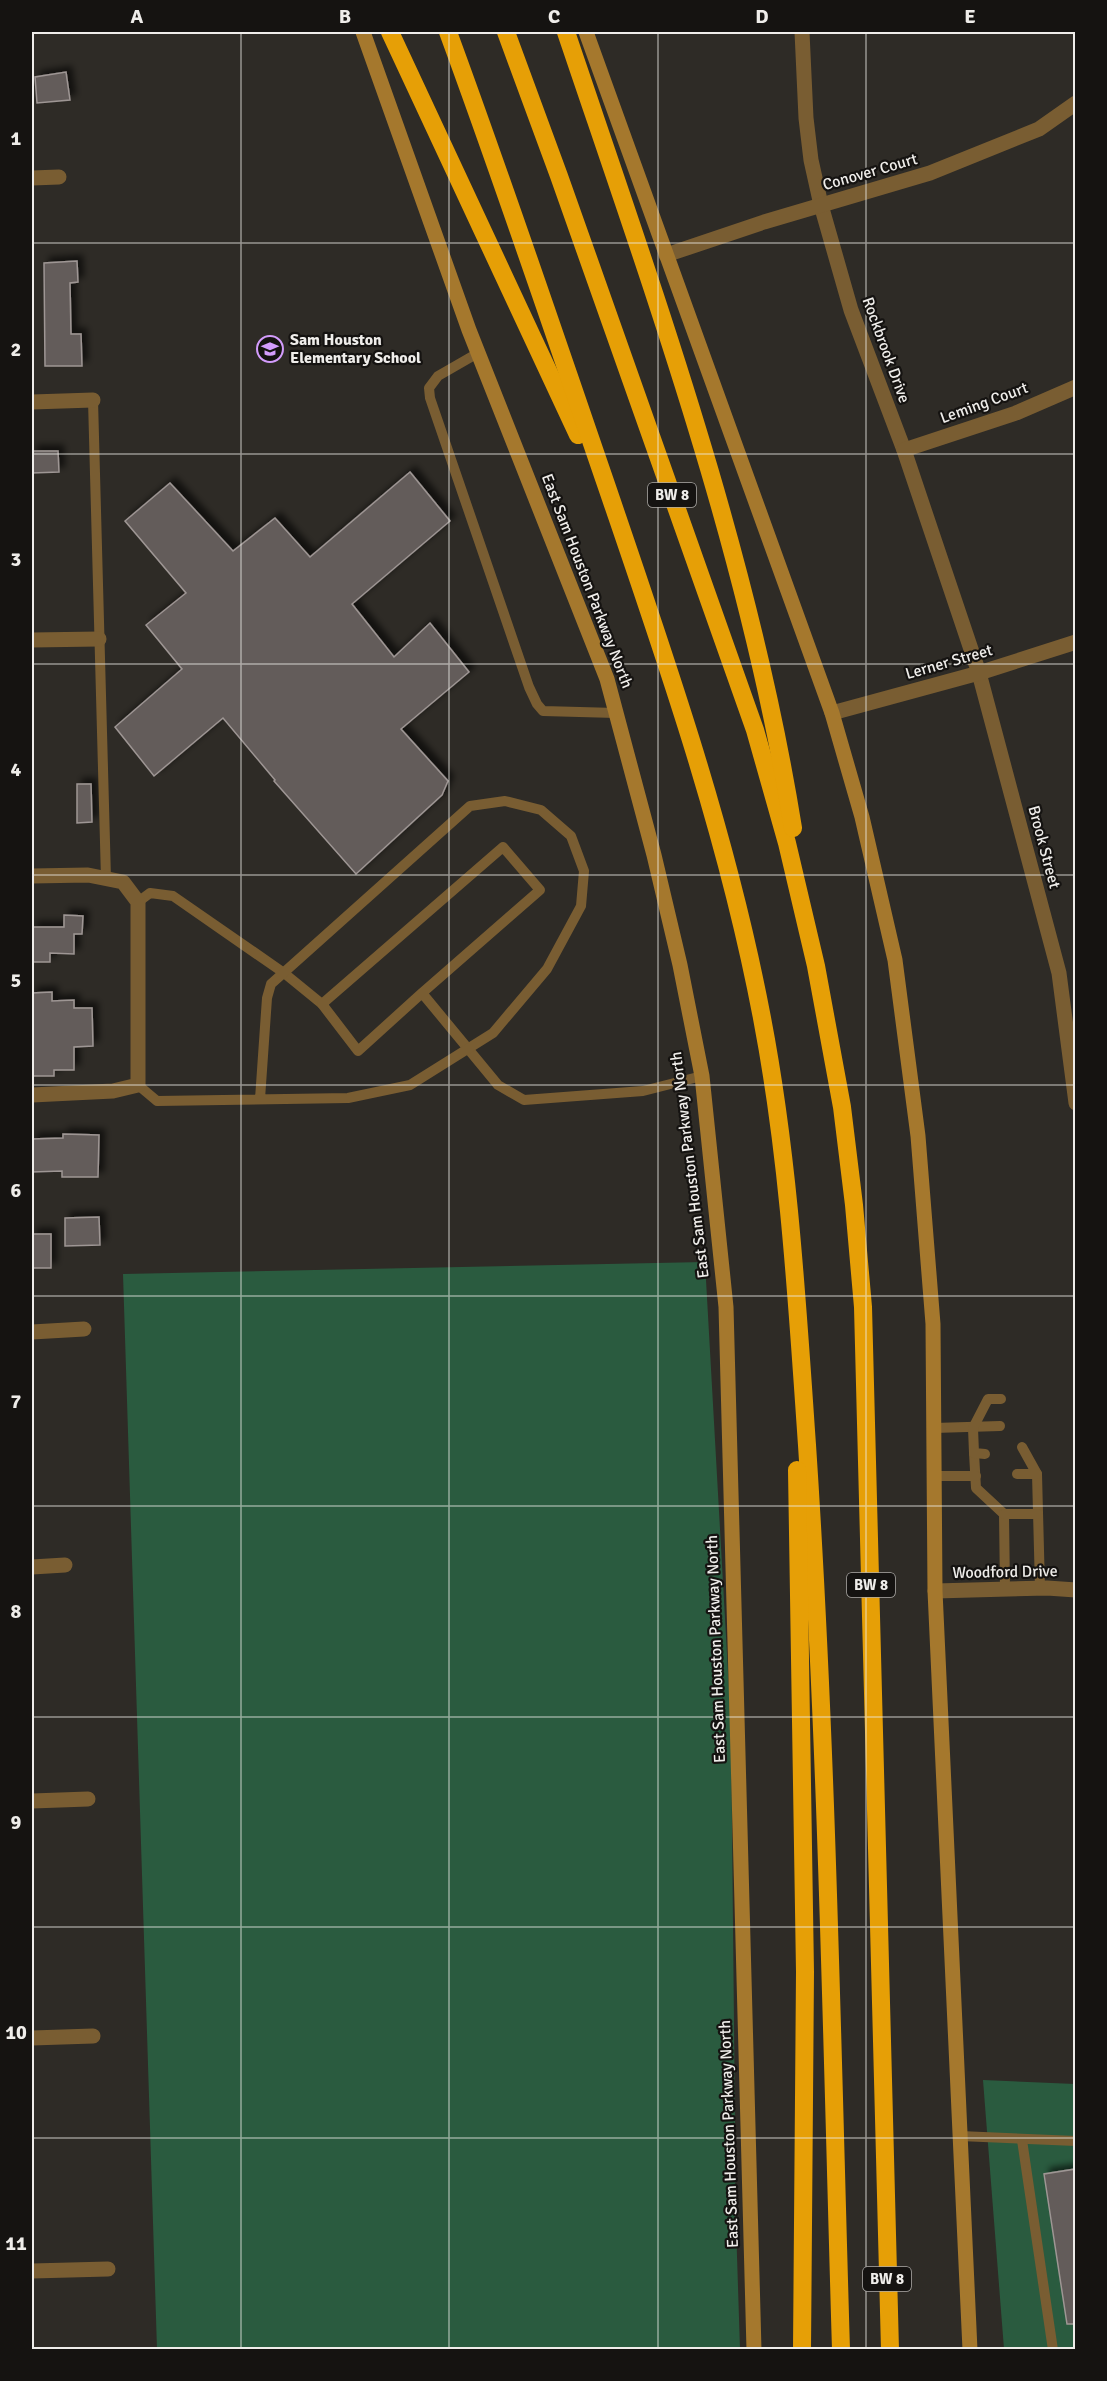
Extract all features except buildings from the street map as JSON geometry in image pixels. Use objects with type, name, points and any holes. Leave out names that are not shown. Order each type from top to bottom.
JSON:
[{"type":"highway","points":[[390,32],[620,523]]},
{"type":"highway","name":"BW 8","points":[[448,32],[491,149],[620,523],[705,784],[745,937],[777,1104],[795,1276],[817,1603],[841,2349]]},
{"type":"highway","name":"BW 8","points":[[506,32],[563,187],[754,730],[787,843],[816,966],[842,1107],[863,1306],[890,2349]]},
{"type":"highway","points":[[566,32],[697,427],[733,549],[761,662],[791,816],[816,966]]},
{"type":"highway","points":[[795,1276],[805,1972],[802,2349]]},
{"type":"highway","points":[[885,2208],[900,2349]]},
{"type":"main road","name":"East Sam Houston Parkway North","points":[[363,32],[478,353],[607,680],[654,855],[680,966],[702,1076],[726,1307],[754,2349]]},
{"type":"main road","points":[[586,32],[832,713],[862,817],[895,960],[918,1136],[933,1324],[935,1591],[970,2349]]},
{"type":"street","name":"Rockbrook Drive","points":[[802,32],[806,118],[811,160],[821,205],[851,310],[904,450],[978,673]]},
{"type":"street","name":"Conover Court","points":[[666,255],[821,205],[930,174],[1039,129],[1076,103]]},
{"type":"street","points":[[32,178],[59,177]]},
{"type":"street","name":"Leming Court","points":[[904,450],[1016,413],[1076,387]]},
{"type":"street","points":[[32,402],[93,400]]},
{"type":"street","points":[[32,640],[99,639]]},
{"type":"street","name":"Lerner Street","points":[[832,713],[978,673],[1076,642]]},
{"type":"street","name":"Brook Street","points":[[978,673],[1059,973],[1076,1103]]},
{"type":"street","points":[[32,876],[88,874],[123,882],[138,902],[138,1085],[113,1091],[32,1095]]},
{"type":"street","points":[[32,1332],[84,1329]]},
{"type":"street","points":[[32,1567],[64,1565]]},
{"type":"street","name":"Woodford Drive","points":[[935,1591],[1040,1588],[1076,1590]]},
{"type":"street","points":[[32,1801],[88,1799]]},
{"type":"street","points":[[32,2038],[93,2036]]},
{"type":"street","points":[[32,2271],[108,2269]]},
{"type":"lane","points":[[478,353],[438,376],[429,388],[430,398],[530,687],[537,704],[543,711],[616,713]]},
{"type":"lane","points":[[93,400],[106,879]]},
{"type":"lane","points":[[138,1085],[157,1101],[348,1098],[410,1085],[493,1033],[547,969],[580,906],[584,871],[571,836],[541,810],[505,801],[470,806],[272,984],[267,998],[261,1099]]},
{"type":"lane","points":[[138,902],[150,893],[173,896],[284,973],[322,1004],[358,1051],[540,890],[503,848],[322,1004]]},
{"type":"lane","points":[[422,993],[498,1085],[524,1100],[643,1091],[702,1076]]},
{"type":"lane","points":[[1001,1399],[988,1399],[973,1428],[980,1453],[976,1488],[1004,1514],[1038,1514]]},
{"type":"lane","points":[[934,1428],[1000,1426]]},
{"type":"lane","points":[[1022,1447],[1037,1474],[1040,1588]]},
{"type":"lane","points":[[1017,1474],[1037,1474]]},
{"type":"lane","points":[[934,1476],[976,1476]]},
{"type":"lane","points":[[1004,1514],[1005,1589]]},
{"type":"lane","points":[[960,2136],[1076,2142]]},
{"type":"lane","points":[[1022,2140],[1053,2349]]},
{"type":"green space","points":[[705,1262],[731,1725],[736,2225],[740,2349],[157,2349],[123,1274]]},
{"type":"green space","points":[[983,2080],[1075,2084],[1075,2349],[1004,2349]]},
{"type":"place","name":"Sam Houston Elementary School","points":[[270,349]]}]
